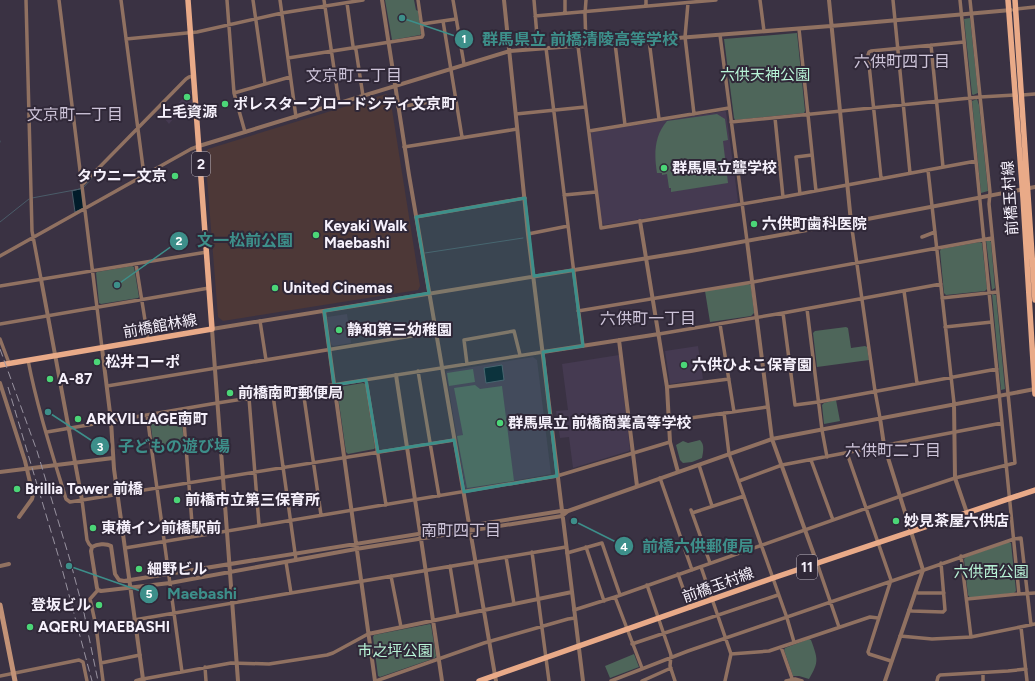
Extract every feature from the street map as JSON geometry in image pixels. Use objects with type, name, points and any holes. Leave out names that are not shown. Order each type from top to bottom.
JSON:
[{"type":"main road","name":"前橋館林線","points":[[0,365],[212,329],[188,0]]},
{"type":"main road","name":"前橋玉村線","points":[[1008,0],[1014,95],[1033,242],[1035,300]]},
{"type":"main road","name":"前橋玉村線","points":[[1015,0],[1022,95],[1035,391]]},
{"type":"main road","name":"前橋玉村線","points":[[478,681],[496,678],[546,658],[773,578],[1035,490]]},
{"type":"main road","points":[[0,605],[2,624],[14,681]]},
{"type":"street","points":[[26,0],[33,237],[82,500],[88,542],[92,547],[91,551],[98,590]]},
{"type":"street","points":[[59,0],[107,386],[117,494],[134,620],[144,680]]},
{"type":"street","points":[[121,0],[144,174]]},
{"type":"street","points":[[227,0],[234,93],[245,132]]},
{"type":"street","points":[[252,0],[265,84]]},
{"type":"street","points":[[280,0],[296,117]]},
{"type":"street","points":[[324,0],[339,103]]},
{"type":"street","points":[[126,39],[191,32],[282,13],[363,0]]},
{"type":"street","points":[[382,0],[404,147],[496,678]]},
{"type":"street","points":[[288,58],[422,37],[422,24],[418,0]]},
{"type":"street","points":[[453,0],[464,64]]},
{"type":"street","points":[[504,0],[528,234],[561,510],[580,646],[583,681]]},
{"type":"street","points":[[534,0],[538,48]]},
{"type":"street","points":[[565,0],[565,12]]},
{"type":"street","points":[[586,0],[586,45]]},
{"type":"street","points":[[646,0],[646,6]]},
{"type":"street","points":[[535,16],[674,2],[688,3],[716,0]]},
{"type":"street","points":[[760,0],[764,31]]},
{"type":"street","points":[[829,0],[851,222],[884,446],[901,496],[923,570],[884,681]]},
{"type":"street","points":[[893,0],[910,173]]},
{"type":"street","points":[[960,0],[996,369],[1000,395],[1009,499],[1020,594]]},
{"type":"street","points":[[574,610],[604,601],[955,478],[1015,463],[997,292],[988,196],[990,192],[970,0]]},
{"type":"street","points":[[347,3],[363,96]]},
{"type":"street","points":[[688,3],[685,37],[694,114]]},
{"type":"street","points":[[0,256],[191,148],[510,51],[799,29],[1035,7]]},
{"type":"street","points":[[422,24],[456,19]]},
{"type":"street","points":[[444,21],[462,137]]},
{"type":"street","points":[[799,29],[816,191]]},
{"type":"street","points":[[720,35],[772,439],[806,529],[839,627]]},
{"type":"street","points":[[650,40],[659,119]]},
{"type":"street","points":[[615,42],[625,125]]},
{"type":"street","points":[[881,178],[868,54],[871,51],[964,42]]},
{"type":"street","points":[[931,45],[943,167]]},
{"type":"street","points":[[578,46],[601,228],[800,194],[976,161]]},
{"type":"street","points":[[546,48],[583,346]]},
{"type":"street","points":[[83,184],[186,79],[194,76]]},
{"type":"street","points":[[234,93],[290,77]]},
{"type":"street","points":[[1022,95],[1035,94]]},
{"type":"street","points":[[731,122],[980,97],[1014,95]]},
{"type":"street","points":[[398,107],[456,98]]},
{"type":"street","points":[[516,114],[585,107]]},
{"type":"street","points":[[588,131],[729,108]]},
{"type":"street","points":[[775,118],[783,197]]},
{"type":"street","points":[[404,147],[518,129]]},
{"type":"street","points":[[800,194],[796,157],[812,155]]},
{"type":"street","points":[[928,170],[945,327],[952,376],[955,432],[955,478],[967,513]]},
{"type":"street","points":[[238,681],[212,329],[747,241],[1035,187]]},
{"type":"street","points":[[564,195],[596,192]]},
{"type":"street","points":[[416,217],[525,198]]},
{"type":"street","points":[[640,221],[667,387],[670,442],[678,472]]},
{"type":"street","points":[[528,234],[568,226]]},
{"type":"street","points":[[922,237],[935,232]]},
{"type":"street","points":[[578,311],[753,282],[992,238]]},
{"type":"street","points":[[0,286],[207,252]]},
{"type":"street","points":[[136,264],[148,339]]},
{"type":"street","points":[[46,432],[273,394],[720,324],[940,284]]},
{"type":"street","points":[[0,324],[209,288]]},
{"type":"street","points":[[904,291],[917,383]]},
{"type":"street","points":[[942,298],[997,292]]},
{"type":"street","points":[[807,309],[818,402],[827,457]]},
{"type":"street","points":[[324,311],[375,681],[489,642],[575,618]]},
{"type":"street","points":[[783,313],[795,405],[996,369]]},
{"type":"street","points":[[260,321],[266,360]]},
{"type":"street","points":[[945,327],[992,322]]},
{"type":"street","points":[[720,324],[734,412]]},
{"type":"street","points":[[467,364],[464,340],[470,338],[514,331],[520,355]]},
{"type":"street","points":[[107,386],[436,332]]},
{"type":"street","points":[[0,339],[9,363]]},
{"type":"street","points":[[619,340],[637,486]]},
{"type":"street","points":[[28,360],[33,386],[68,502],[454,440]]},
{"type":"street","points":[[418,371],[439,496]]},
{"type":"street","points":[[396,375],[442,681]]},
{"type":"street","points":[[667,387],[729,379]]},
{"type":"street","points":[[366,380],[386,505]]},
{"type":"street","points":[[0,384],[33,495],[19,517]]},
{"type":"street","points":[[303,390],[321,515]]},
{"type":"street","points":[[421,536],[470,531],[562,516],[568,511],[772,439],[1007,393],[1035,391]]},
{"type":"street","points":[[273,394],[296,560]]},
{"type":"street","points":[[249,398],[259,525]]},
{"type":"street","points":[[669,421],[767,407]]},
{"type":"street","points":[[183,409],[193,536]]},
{"type":"street","points":[[724,413],[729,454],[787,618],[794,642]]},
{"type":"street","points":[[147,415],[182,672]]},
{"type":"street","points":[[739,480],[782,465],[1002,423]]},
{"type":"street","points":[[125,548],[557,476],[670,442]]},
{"type":"street","points":[[848,456],[891,580],[868,652],[869,654],[891,661]]},
{"type":"street","points":[[0,472],[113,458]]},
{"type":"street","points":[[811,460],[833,520]]},
{"type":"street","points":[[699,465],[712,506]]},
{"type":"street","points":[[660,478],[692,570]]},
{"type":"street","points":[[710,564],[692,512],[744,496]]},
{"type":"street","points":[[98,590],[101,591],[170,583],[469,526],[561,510],[568,511]]},
{"type":"street","points":[[612,681],[642,668],[725,638],[787,618],[940,563],[1021,538],[1027,594],[1033,624],[971,637],[932,638],[900,636]]},
{"type":"street","points":[[567,553],[602,543],[620,595]]},
{"type":"street","points":[[92,547],[106,544],[111,546],[116,576],[120,581],[129,581],[295,554],[356,547]]},
{"type":"street","points":[[134,620],[233,604],[291,592],[566,547]]},
{"type":"street","points":[[586,547],[604,601]]},
{"type":"street","points":[[532,552],[549,681]]},
{"type":"street","points":[[961,556],[971,637]]},
{"type":"street","points":[[506,557],[514,604]]},
{"type":"street","points":[[286,562],[291,592]]},
{"type":"street","points":[[909,610],[944,612],[946,609],[940,563]]},
{"type":"street","points":[[0,566],[9,564]]},
{"type":"street","points":[[450,566],[458,615]]},
{"type":"street","points":[[701,566],[731,654],[725,681]]},
{"type":"street","points":[[678,574],[690,608]]},
{"type":"street","points":[[391,576],[401,627]]},
{"type":"street","points":[[647,585],[671,657],[671,668],[675,681]]},
{"type":"street","points":[[98,590],[90,599],[103,681]]},
{"type":"street","points":[[136,681],[237,662],[269,664],[327,655],[368,634],[572,592]]},
{"type":"street","points":[[916,592],[944,593]]},
{"type":"street","points":[[967,599],[1035,593]]},
{"type":"street","points":[[632,644],[778,595]]},
{"type":"street","points":[[615,597],[642,668]]},
{"type":"street","points":[[731,654],[763,652],[870,616],[878,618]]},
{"type":"street","points":[[1021,627],[1027,681]]},
{"type":"street","points":[[781,647],[793,680]]},
{"type":"street","points":[[101,662],[140,655]]},
{"type":"street","points":[[0,676],[79,660],[82,662],[87,681]]},
{"type":"street","points":[[205,667],[206,681]]},
{"type":"street","points":[[642,681],[671,668]]},
{"type":"street","points":[[937,681],[940,675],[1008,671],[1026,668]]},
{"type":"street","points":[[983,673],[983,681]]},
{"type":"street","points":[[786,681],[802,681]]},
{"type":"highlighted area","points":[[525,198],[534,276],[573,270],[583,346],[543,352],[557,476],[464,492],[454,440],[378,452],[366,380],[334,385],[324,311],[429,293],[416,217]]},
{"type":"shaded area","points":[[191,90],[193,110],[185,111],[174,118],[169,124],[164,118]]},
{"type":"shaded area","points":[[386,94],[390,97],[420,286],[418,290],[223,321],[218,317],[205,153],[208,149]]},
{"type":"shaded area","name":"群馬県立聾学校","points":[[725,111],[738,201],[736,204],[604,225],[601,222],[592,132]]},
{"type":"shaded area","name":"静和第三幼稚園","points":[[347,314],[351,343],[333,346],[331,344],[327,317]]},
{"type":"shaded area","name":"六供ひよこ保育園","points":[[698,346],[703,379],[670,384],[665,351]]},
{"type":"shaded area","points":[[619,355],[630,449],[629,451],[573,468],[569,437],[560,438],[556,411],[568,410],[562,364]]},
{"type":"shaded area","name":"群馬県立 前橋商業高等学校","points":[[533,357],[537,360],[551,474],[467,489],[465,487],[446,372]]},
{"type":"green space","points":[[385,0],[414,0],[416,10],[418,11],[421,34],[392,40]]},
{"type":"green space","points":[[970,18],[978,93],[973,95],[964,19]]},
{"type":"green space","name":"六供天神公園","points":[[797,33],[804,113],[735,120],[724,39]]},
{"type":"green space","points":[[977,99],[979,105],[988,191],[981,193],[972,101]]},
{"type":"green space","points":[[717,114],[725,119],[728,140],[723,141],[728,183],[671,192],[667,174],[662,175],[662,173],[657,173],[656,166],[655,153],[657,139],[663,127],[667,121]]},
{"type":"green space","points":[[986,240],[991,242],[995,288],[992,290]]},
{"type":"green space","points":[[980,242],[982,243],[987,289],[985,291],[946,295],[944,293],[941,249]]},
{"type":"green space","points":[[132,266],[134,267],[139,297],[101,304],[99,303],[96,273]]},
{"type":"green space","points":[[748,284],[751,285],[754,313],[751,316],[710,322],[705,291]]},
{"type":"green space","points":[[992,294],[996,295],[1005,389],[1001,390]]},
{"type":"green space","points":[[848,328],[851,348],[867,347],[869,360],[817,367],[813,333],[815,331]]},
{"type":"green space","points":[[473,369],[475,382],[449,386],[447,373]]},
{"type":"green space","points":[[363,383],[365,384],[375,448],[348,454],[346,452],[337,389],[339,387]]},
{"type":"green space","points":[[475,385],[480,389],[502,386],[514,481],[467,488],[457,436],[463,435],[454,388]]},
{"type":"green space","points":[[836,400],[840,421],[824,424],[822,405],[824,403]]},
{"type":"green space","points":[[180,413],[184,443],[182,445],[156,449],[154,448],[151,418]]},
{"type":"green space","points":[[700,440],[703,446],[702,458],[692,462],[683,463],[680,460],[676,445],[683,441],[688,443]]},
{"type":"green space","name":"六供西公園","points":[[1009,542],[1011,543],[1016,591],[1014,593],[970,598],[968,595],[964,559]]},
{"type":"green space","name":"市之坪公園","points":[[430,624],[436,656],[435,658],[380,677],[378,676],[374,635]]},
{"type":"green space","points":[[809,639],[811,640],[816,656],[815,668],[809,679],[793,676],[784,650],[785,648]]},
{"type":"green space","points":[[634,654],[639,667],[610,678],[605,666]]},
{"type":"water","points":[[83,188],[84,208],[75,212],[72,191]]},
{"type":"water","points":[[502,365],[504,380],[486,383],[484,368]]},
{"type":"waterway","points":[[83,188],[102,167]]},
{"type":"waterway","points":[[32,198],[80,189]]},
{"type":"waterway","points":[[0,222],[29,199]]},
{"type":"waterway","points":[[425,253],[523,238]]},
{"type":"railway","points":[[0,349],[37,451],[70,560],[84,613],[98,681]]},
{"type":"railway","points":[[8,387],[61,565],[92,681]]},
{"type":"place","name":"群馬県立 前橋清陵高等学校","points":[[402,18]]},
{"type":"place","name":"上毛資源","points":[[187,97]]},
{"type":"place","name":"ポレスターブロードシティ文京町","points":[[225,104]]},
{"type":"place","name":"群馬県立聾学校","points":[[664,168]]},
{"type":"place","name":"タウニー文京","points":[[175,176]]},
{"type":"place","name":"六供町歯科医院","points":[[754,224]]},
{"type":"place","name":"Keyaki Walk Maebashi","points":[[316,235]]},
{"type":"place","name":"文一松前公園","points":[[117,285]]},
{"type":"place","name":"United Cinemas","points":[[275,288]]},
{"type":"place","name":"静和第三幼稚園","points":[[339,330]]},
{"type":"place","name":"松井コーポ","points":[[97,362]]},
{"type":"place","name":"六供ひよこ保育園","points":[[684,365]]},
{"type":"place","name":"A-87","points":[[50,379]]},
{"type":"place","name":"前橋南町郵便局","points":[[230,393]]},
{"type":"place","name":"子どもの遊び場","points":[[48,412]]},
{"type":"place","name":"ARKVILLAGE南町","points":[[78,419]]},
{"type":"place","name":"群馬県立 前橋商業高等学校","points":[[500,423]]},
{"type":"place","name":"Brillia Tower 前橋","points":[[17,489]]},
{"type":"place","name":"前橋市立第三保育所","points":[[177,500]]},
{"type":"place","name":"前橋六供郵便局","points":[[574,521]]},
{"type":"place","name":"妙見茶屋六供店","points":[[896,521]]},
{"type":"place","name":"東横イン前橋駅前","points":[[93,528]]},
{"type":"place","name":"Maebashi","points":[[69,566]]},
{"type":"place","name":"細野ビル","points":[[139,569]]},
{"type":"place","name":"登坂ビル","points":[[99,605]]},
{"type":"place","name":"AQERU MAEBASHI","points":[[30,627]]},
{"type":"district","name":"六供町四丁目","points":[[902,61]]},
{"type":"district","name":"文京町二丁目","points":[[354,75]]},
{"type":"district","name":"文京町一丁目","points":[[75,114]]},
{"type":"district","name":"六供町一丁目","points":[[648,318]]},
{"type":"district","name":"六供町二丁目","points":[[893,450]]},
{"type":"district","name":"南町四丁目","points":[[461,530]]}]
